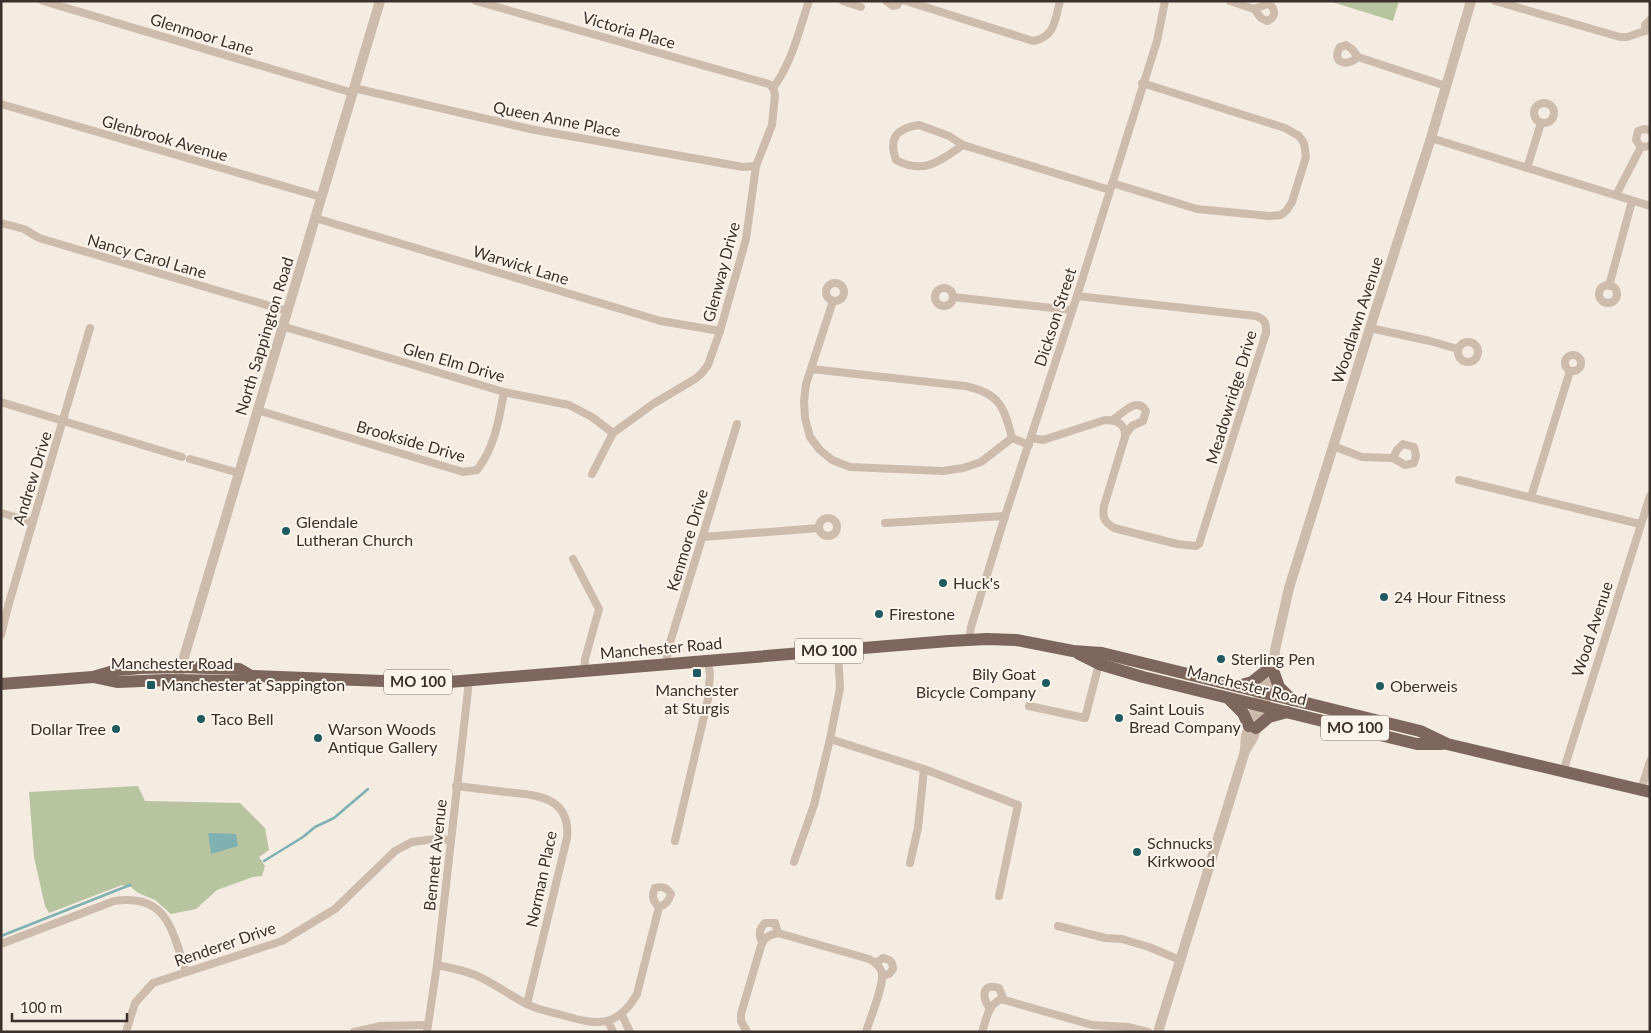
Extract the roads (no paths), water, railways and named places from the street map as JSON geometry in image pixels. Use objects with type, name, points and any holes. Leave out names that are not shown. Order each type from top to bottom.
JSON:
[{"type":"main road","name":"Manchester Road","points":[[1,684],[93,677],[117,682],[179,673],[238,680],[251,676],[409,682],[469,681],[969,640],[1016,640],[1073,651],[1102,653],[1238,687],[1261,699]]},
{"type":"main road","name":"Manchester Road","points":[[1073,651],[1099,664],[1226,697],[1261,699],[1420,731],[1447,744],[1646,791]]},
{"type":"main road","points":[[1226,697],[1243,713],[1253,727],[1289,706],[1270,672],[1238,687]]},
{"type":"street","name":"Glenmoor Lane","points":[[44,1],[354,90]]},
{"type":"street","points":[[74,10],[77,1]]},
{"type":"street","name":"North Sappington Road","points":[[179,673],[380,1]]},
{"type":"street","name":"Victoria Place","points":[[476,1],[769,84],[773,88]]},
{"type":"street","points":[[773,88],[790,57],[809,1]]},
{"type":"street","points":[[844,1],[861,6]]},
{"type":"street","points":[[886,1],[893,6],[897,5],[900,1]]},
{"type":"street","points":[[906,1],[1033,41],[1042,39],[1052,30],[1060,1]]},
{"type":"street","name":"Dickson Street","points":[[969,640],[971,627],[1005,516],[1077,296],[1142,83],[1157,41],[1165,1]]},
{"type":"street","points":[[1230,1],[1254,9]]},
{"type":"street","name":"Woodlawn Avenue","points":[[1158,1032],[1245,751],[1253,738],[1253,727],[1276,650],[1287,598],[1333,446],[1431,138],[1471,1]]},
{"type":"street","points":[[1495,1],[1620,37],[1648,33],[1645,25],[1650,20]]},
{"type":"street","points":[[1358,57],[1446,86]]},
{"type":"street","points":[[963,145],[936,162],[918,168],[906,166],[896,160],[893,151],[893,141],[898,132],[906,127],[919,125],[949,136],[963,145],[1197,209],[1269,216],[1281,215],[1287,210],[1292,202],[1306,157],[1304,143],[1299,136],[1285,128],[1142,83]]},
{"type":"street","name":"Glenway Drive","points":[[592,474],[613,433],[653,404],[701,374],[708,365],[746,239],[756,166],[772,125],[775,95],[773,88]]},
{"type":"street","name":"Queen Anne Place","points":[[354,90],[530,130],[743,167],[756,166]]},
{"type":"street","name":"Glenbrook Avenue","points":[[1,104],[321,198]]},
{"type":"street","points":[[1527,168],[1541,124]]},
{"type":"street","points":[[1641,147],[1636,140],[1636,134],[1644,129],[1650,130]]},
{"type":"street","points":[[1431,138],[1650,206]]},
{"type":"street","points":[[1641,147],[1650,146]]},
{"type":"street","points":[[1616,195],[1641,147]]},
{"type":"street","points":[[1609,286],[1632,201]]},
{"type":"street","name":"Warwick Lane","points":[[315,218],[661,321],[720,330]]},
{"type":"street","name":"Nancy Carol Lane","points":[[1,223],[24,229],[39,238],[287,311]]},
{"type":"street","name":"Meadowridge Drive","points":[[1077,296],[1256,316],[1262,318],[1267,324],[1266,333],[1201,540],[1196,546],[1177,544],[1114,528],[1107,524],[1103,518],[1104,506],[1125,435]]},
{"type":"street","points":[[953,297],[1071,310]]},
{"type":"street","points":[[833,301],[806,384],[804,401],[805,418],[810,437],[820,450],[832,460],[850,467],[943,471],[963,468],[981,462],[1012,438]]},
{"type":"street","name":"Glen Elm Drive","points":[[282,326],[504,392],[569,405],[592,417],[613,433]]},
{"type":"street","name":"Andrew Drive","points":[[1,635],[5,602],[33,522],[90,328]]},
{"type":"street","points":[[1370,328],[1458,349]]},
{"type":"street","points":[[811,369],[982,389],[995,398],[1003,408],[1012,438]]},
{"type":"street","points":[[1531,497],[1570,371]]},
{"type":"street","name":"Brookside Drive","points":[[257,410],[463,472],[477,470],[486,459],[492,444],[504,392]]},
{"type":"street","points":[[1,402],[239,473]]},
{"type":"street","points":[[1114,420],[1132,405],[1144,406],[1146,411],[1143,421],[1132,426],[1125,435]]},
{"type":"street","points":[[1012,438],[1030,442],[1043,440],[1105,420],[1114,420],[1122,426],[1125,435]]},
{"type":"street","name":"Kenmore Drive","points":[[666,664],[668,649],[737,424]]},
{"type":"street","points":[[1333,446],[1362,457],[1393,458]]},
{"type":"street","points":[[1459,480],[1640,524]]},
{"type":"street","name":"Wood Avenue","points":[[1563,772],[1650,496]]},
{"type":"street","points":[[1,513],[33,522]]},
{"type":"street","points":[[884,523],[1005,516]]},
{"type":"street","points":[[703,537],[819,528]]},
{"type":"street","points":[[573,559],[600,609],[585,659],[584,671]]},
{"type":"street","points":[[794,862],[814,805],[830,739],[840,688],[838,650]]},
{"type":"street","points":[[675,842],[708,699],[710,674],[708,661]]},
{"type":"street","points":[[1029,706],[1085,718],[1099,664]]},
{"type":"street","name":"Bennett Avenue","points":[[427,1028],[437,965],[469,681]]},
{"type":"street","points":[[830,739],[924,769],[1018,805],[999,896]]},
{"type":"street","points":[[1646,791],[1650,761]]},
{"type":"street","points":[[910,863],[918,828],[924,769]]},
{"type":"street","name":"Norman Place","points":[[456,786],[540,796],[553,803],[566,820],[568,828],[567,838],[527,1004]]},
{"type":"street","name":"Renderer Drive","points":[[126,1032],[135,1003],[153,983],[282,941],[335,909],[395,851],[412,842],[435,839],[450,840]]},
{"type":"street","points":[[1,944],[114,901],[127,899],[149,904],[161,913],[170,924],[186,972]]},
{"type":"street","points":[[437,965],[475,975],[527,1004],[582,1021],[601,1023],[622,1015],[637,994],[659,908]]},
{"type":"street","points":[[765,939],[760,937],[760,928],[765,923],[774,923],[778,933]]},
{"type":"street","points":[[1058,926],[1105,938],[1122,939],[1149,947],[1180,960]]},
{"type":"street","points":[[747,1032],[741,1021],[741,1014],[765,939],[778,933],[869,958],[879,969],[881,985],[866,1032]]},
{"type":"street","points":[[990,1008],[983,998],[987,988],[993,986],[999,988],[1004,1000]]},
{"type":"street","points":[[982,1032],[993,1003],[1004,1000],[1092,1025],[1128,1027],[1148,1032]]},
{"type":"street","points":[[622,1015],[630,1032]]},
{"type":"street","points":[[608,1021],[613,1032]]},
{"type":"street","points":[[354,1032],[381,1026],[427,1028]]},
{"type":"water","points":[[208,833],[236,834],[238,846],[211,854]]},
{"type":"waterway","points":[[264,861],[303,837],[315,827],[334,818],[368,789]]},
{"type":"waterway","points":[[1,936],[130,885]]},
{"type":"place","name":"Glendale Lutheran Church","points":[[286,531]]},
{"type":"place","name":"Huck's","points":[[943,583]]},
{"type":"place","name":"24 Hour Fitness","points":[[1384,597]]},
{"type":"place","name":"Firestone","points":[[879,614]]},
{"type":"place","name":"Sterling Pen","points":[[1221,659]]},
{"type":"place","name":"Manchester at Sturgis","points":[[697,673]]},
{"type":"place","name":"Bily Goat Bicycle Company","points":[[1046,683]]},
{"type":"place","name":"Manchester at Sappington","points":[[151,685]]},
{"type":"place","name":"Oberweis","points":[[1380,686]]},
{"type":"place","name":"Saint Louis Bread Company","points":[[1119,718]]},
{"type":"place","name":"Taco Bell","points":[[201,719]]},
{"type":"place","name":"Dollar Tree","points":[[116,729]]},
{"type":"place","name":"Warson Woods Antique Gallery","points":[[318,738]]},
{"type":"place","name":"Schnucks Kirkwood","points":[[1137,852]]}]
